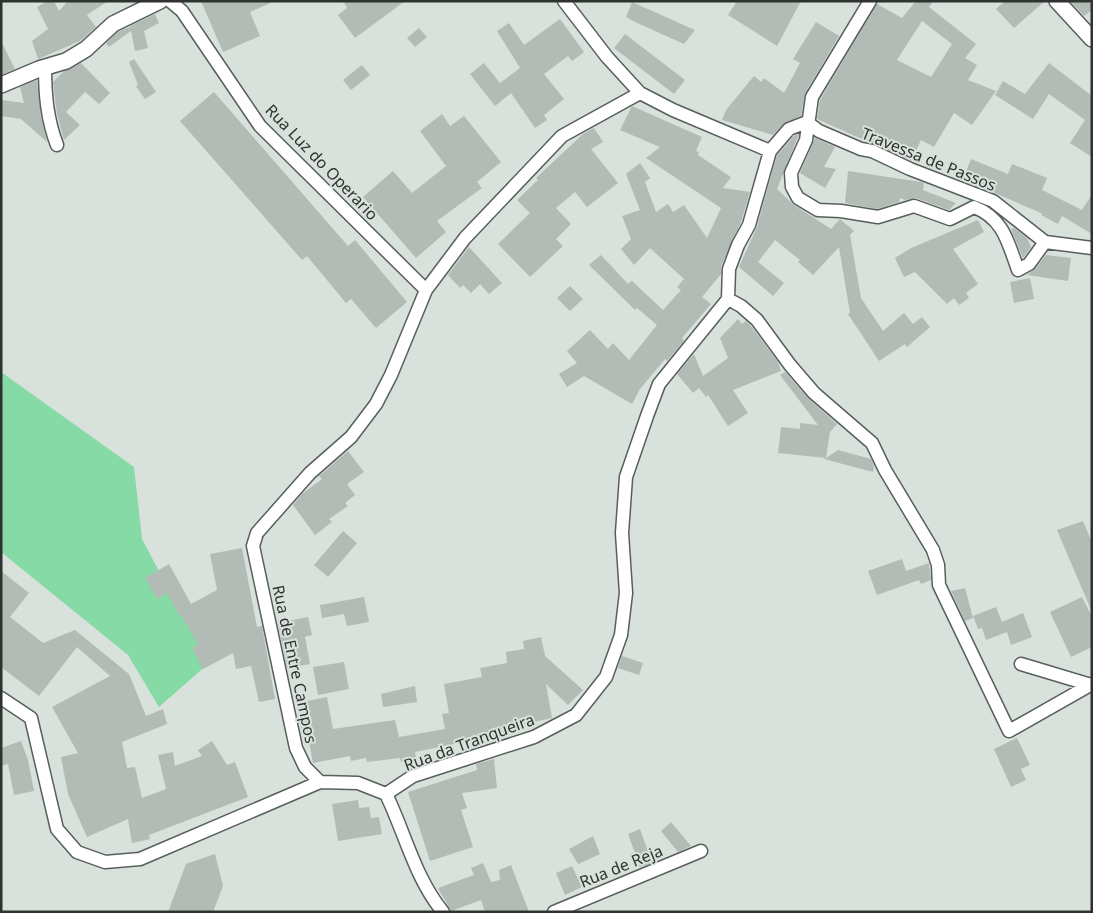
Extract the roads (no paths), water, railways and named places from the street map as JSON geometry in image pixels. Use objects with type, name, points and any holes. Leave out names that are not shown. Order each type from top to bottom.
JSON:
[{"type":"street","points":[[1,86],[45,67],[66,61],[86,48],[113,24],[160,1]]},
{"type":"street","name":"Rua Luz do Operario","points":[[170,1],[182,11],[260,126],[426,290]]},
{"type":"street","points":[[564,1],[608,57],[640,93],[673,110],[770,151]]},
{"type":"street","points":[[870,1],[812,97],[806,140],[792,173],[792,187],[798,198],[818,210],[841,211],[878,217],[914,206],[950,220],[974,207],[988,213],[1006,235],[1018,270],[1029,264],[1045,242],[1092,248]]},
{"type":"street","points":[[1057,1],[1092,40]]},
{"type":"street","points":[[45,67],[47,109],[50,127],[57,145]]},
{"type":"street","points":[[426,290],[465,238],[562,136],[640,93]]},
{"type":"street","points":[[807,122],[789,129],[770,151],[749,225],[738,245],[729,269],[728,300],[741,306],[757,320],[790,365],[814,393],[872,443],[884,470],[933,550],[938,565],[940,585],[1009,731],[1091,684]]},
{"type":"street","name":"Travessa de Passos","points":[[807,122],[819,131],[861,149],[872,151],[910,169],[993,201],[1045,242]]},
{"type":"street","name":"Rua de Entre Campos","points":[[320,782],[305,766],[296,748],[253,546],[257,533],[310,473],[351,437],[376,404],[391,374],[426,290]]},
{"type":"street","name":"Rua da Tranqueira","points":[[386,794],[413,776],[534,738],[576,716],[606,678],[621,635],[626,594],[622,532],[626,477],[660,384],[728,300]]},
{"type":"street","points":[[1021,664],[1091,684]]},
{"type":"street","points":[[1,698],[31,718],[57,829],[77,852],[105,862],[140,859],[320,782],[358,783],[386,794],[424,886],[443,912]]},
{"type":"street","name":"Rua de Reja","points":[[554,912],[701,851]]}]
